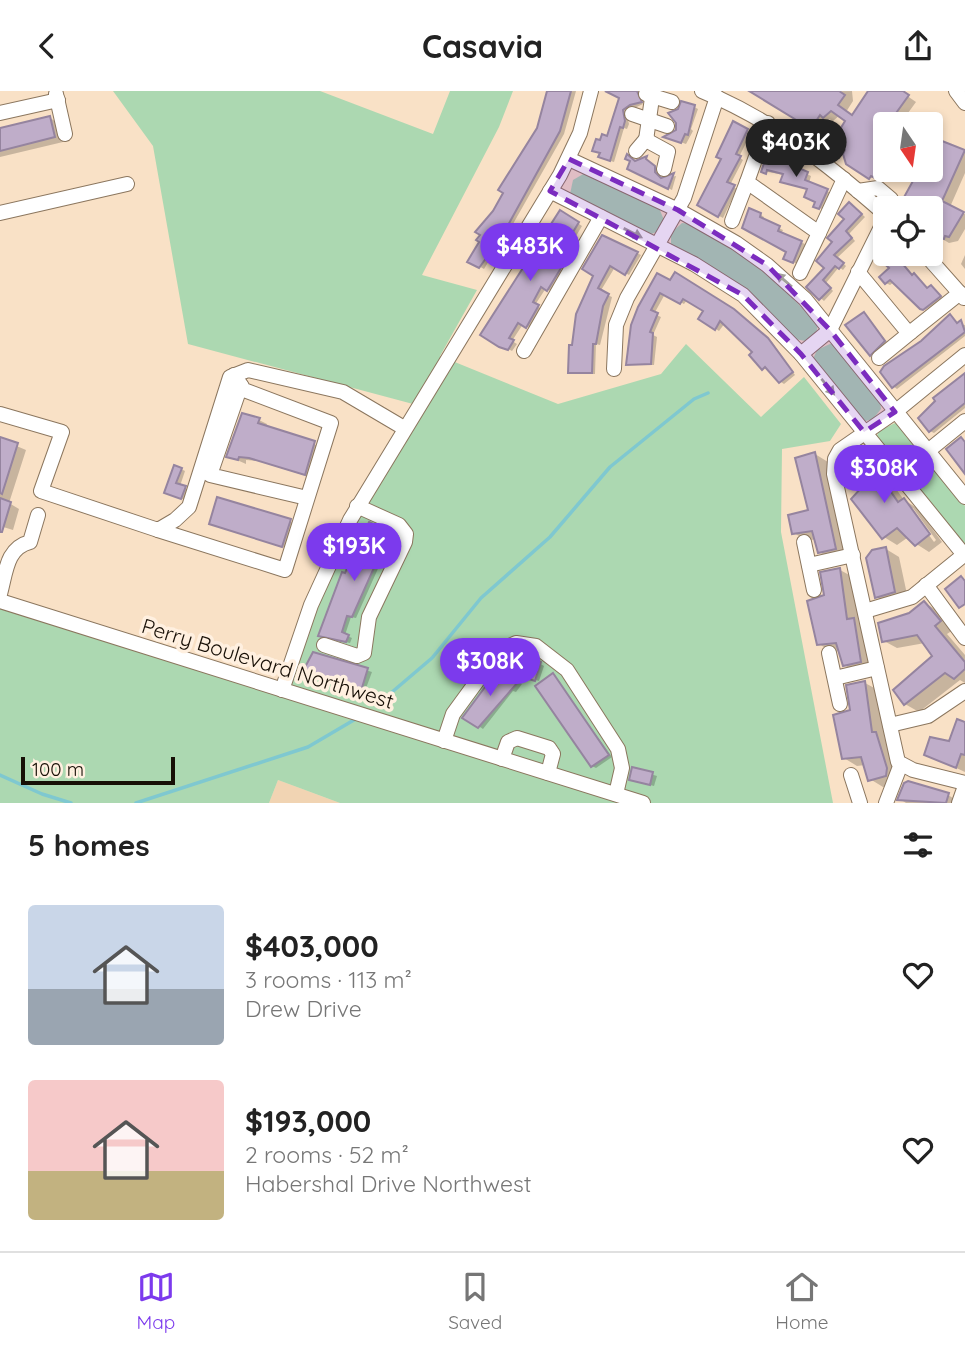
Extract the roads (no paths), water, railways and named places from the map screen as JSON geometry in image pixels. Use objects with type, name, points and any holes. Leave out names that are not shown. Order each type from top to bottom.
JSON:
[{"type":"street","points":[[282,690],[311,605],[357,506],[569,159],[591,91]]},
{"type":"street","points":[[702,91],[768,123],[818,156],[873,204]]},
{"type":"street","points":[[956,91],[965,103]]},
{"type":"street","points":[[664,169],[668,152],[648,143],[647,138],[650,94],[672,102]]},
{"type":"street","points":[[0,113],[57,96],[65,134]]},
{"type":"street","points":[[614,369],[616,324],[627,298],[678,210],[717,97]]},
{"type":"street","points":[[632,114],[667,126]]},
{"type":"street","points":[[732,221],[768,123]]},
{"type":"street","points":[[636,151],[647,138]]},
{"type":"street","points":[[569,159],[678,210],[736,243],[767,265],[804,299],[964,493]]},
{"type":"street","points":[[800,272],[844,179]]},
{"type":"street","points":[[747,182],[819,233]]},
{"type":"street","points":[[0,213],[127,184]]},
{"type":"street","points":[[858,191],[878,188],[887,196]]},
{"type":"street","points":[[550,191],[659,246],[743,295],[801,354],[965,555],[912,597],[865,611]]},
{"type":"street","points":[[524,351],[601,217]]},
{"type":"street","points":[[801,354],[830,330],[873,242]]},
{"type":"street","points":[[879,358],[962,296],[936,266]]},
{"type":"street","points":[[858,272],[906,330],[911,332]]},
{"type":"street","points":[[960,803],[965,784],[913,770],[898,762],[834,474],[835,459],[840,450],[895,412],[965,355]]},
{"type":"street","points":[[307,498],[210,475],[237,380],[248,370],[343,392],[404,428]]},
{"type":"street","points":[[0,414],[62,432],[41,491],[158,530],[285,571],[331,423],[244,390],[237,380],[230,377],[189,507],[158,530]]},
{"type":"street","points":[[928,451],[965,421]]},
{"type":"street","points":[[324,645],[357,656],[364,653],[369,617],[405,542],[406,534],[399,525],[357,506]]},
{"type":"street","points":[[0,594],[11,552],[20,544],[30,542],[38,515]]},
{"type":"street","points":[[804,542],[814,590]]},
{"type":"street","points":[[809,565],[853,555]]},
{"type":"street","points":[[926,586],[965,638]]},
{"type":"street","name":"Perry Boulevard Northwest","points":[[0,601],[643,803]]},
{"type":"street","points":[[444,741],[453,714],[499,651],[516,643],[536,646],[567,670],[618,749],[622,768],[616,795]]},
{"type":"street","points":[[829,653],[840,704]]},
{"type":"street","points":[[835,678],[877,668]]},
{"type":"street","points":[[890,725],[928,716],[965,691]]},
{"type":"street","points":[[502,759],[508,742],[517,738],[550,748],[553,754],[548,773]]},
{"type":"street","points":[[886,803],[901,764]]},
{"type":"street","points":[[851,775],[860,803]]},
{"type":"waterway","points":[[378,704],[432,658],[481,598],[550,537],[610,467],[694,399],[708,393]]},
{"type":"waterway","points":[[136,803],[308,747],[359,717]]},
{"type":"waterway","points":[[0,775],[42,794],[71,803]]}]
